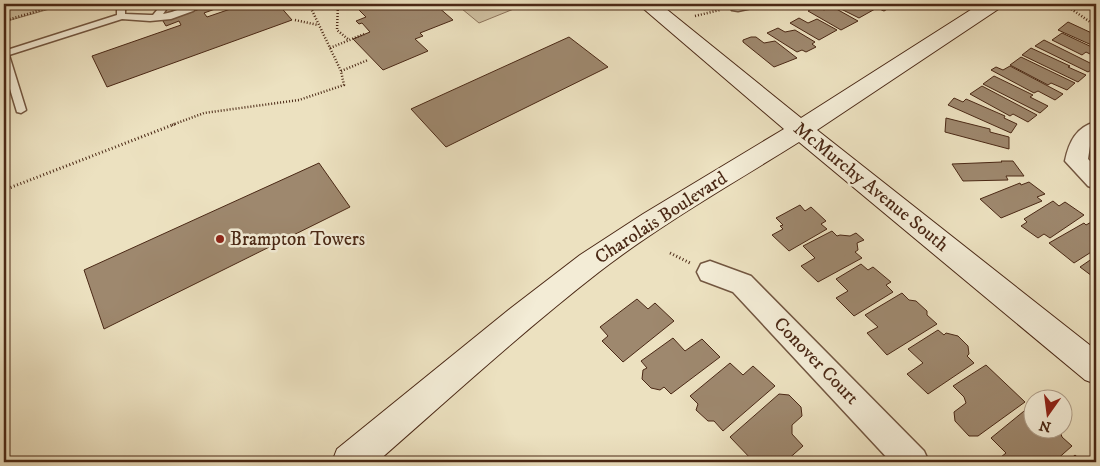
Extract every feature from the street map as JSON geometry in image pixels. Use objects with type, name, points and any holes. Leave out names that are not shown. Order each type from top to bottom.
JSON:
[{"type":"street","name":"McMurchy Avenue South","points":[[648,4],[800,130],[1096,369]]},
{"type":"street","name":"Charolais Boulevard","points":[[350,462],[522,317],[590,263],[653,221],[800,130],[993,4]]},
{"type":"street","points":[[1096,129],[1080,143],[1076,161],[1096,180]]},
{"type":"street","name":"Conover Court","points":[[710,272],[742,284],[913,462]]},
{"type":"lane","points":[[121,16],[121,9],[127,4]]},
{"type":"lane","points":[[156,18],[166,4]]},
{"type":"lane","points":[[21,110],[4,54],[121,16],[142,19],[156,18],[191,9],[198,4]]},
{"type":"path","points":[[4,21],[61,4]]},
{"type":"path","points":[[4,190],[204,113],[299,100],[344,85],[341,72],[309,4]]},
{"type":"path","points":[[338,4],[337,30],[349,40]]},
{"type":"path","points":[[1064,4],[1096,26]]},
{"type":"path","points":[[689,18],[742,5]]},
{"type":"path","points":[[295,20],[319,25]]},
{"type":"path","points":[[330,48],[364,34]]},
{"type":"path","points":[[341,72],[368,60]]},
{"type":"shaded area","points":[[4,4],[67,4],[4,22]]},
{"type":"shaded area","points":[[456,4],[526,4],[479,23]]},
{"type":"building","points":[[215,4],[218,8],[204,13],[207,17],[245,4],[278,4],[292,20],[107,87],[92,56],[181,25],[179,21],[166,26],[163,21]]},
{"type":"building","points":[[353,4],[439,4],[437,6],[453,20],[420,33],[423,36],[415,39],[428,51],[383,70],[353,39],[370,32],[362,23],[359,24],[356,21],[366,17]]},
{"type":"building","points":[[831,4],[865,4],[875,9],[859,18]]},
{"type":"building","points":[[868,4],[896,4],[884,11]]},
{"type":"building","points":[[817,6],[824,10],[831,6],[858,21],[841,30],[808,11]]},
{"type":"building","points":[[799,18],[808,23],[817,19],[837,30],[819,40],[790,23]]},
{"type":"building","points":[[1068,22],[1096,35],[1096,47],[1058,30]]},
{"type":"building","points":[[778,28],[785,32],[795,30],[815,42],[812,44],[816,47],[806,52],[802,50],[797,52],[767,33]]},
{"type":"building","points":[[1062,33],[1096,49],[1096,57],[1086,52],[1082,55],[1052,40]]},
{"type":"building","points":[[569,37],[608,67],[446,147],[411,109]]},
{"type":"building","points":[[756,37],[764,43],[775,41],[797,58],[774,67],[743,42],[743,40]]},
{"type":"building","points":[[1044,40],[1096,67],[1088,72],[1035,46]]},
{"type":"building","points":[[1031,48],[1086,75],[1078,82],[1022,55]]},
{"type":"building","points":[[1021,57],[1075,83],[1067,90],[1051,83],[1048,85],[1010,65]]},
{"type":"building","points":[[1010,66],[1063,94],[1055,100],[1038,91],[1034,93],[991,70],[996,67],[1003,70]]},
{"type":"building","points":[[994,76],[1033,95],[1030,97],[1048,106],[1040,113],[983,84]]},
{"type":"building","points":[[982,86],[1037,115],[1028,122],[1013,114],[1010,116],[970,94]]},
{"type":"building","points":[[954,98],[963,102],[966,99],[1005,116],[1004,118],[1017,124],[1011,133],[948,105]]},
{"type":"building","points":[[946,118],[990,129],[990,132],[1009,137],[1009,149],[945,132]]},
{"type":"building","points":[[1013,161],[1024,176],[1006,176],[1008,180],[963,181],[952,164],[1002,162]]},
{"type":"building","name":"Brampton Towers","points":[[319,163],[350,207],[104,329],[84,270]]},
{"type":"building","points":[[1029,182],[1045,194],[1037,197],[1042,201],[1001,218],[980,199],[1020,183],[1021,185]]},
{"type":"building","points":[[1053,201],[1059,206],[1065,202],[1084,215],[1050,238],[1044,234],[1038,238],[1021,226],[1027,222],[1024,219]]},
{"type":"building","points":[[800,205],[805,211],[811,207],[826,221],[821,224],[827,229],[789,251],[772,235],[783,229],[780,226],[783,225],[776,218]]},
{"type":"building","points":[[1093,221],[1096,223],[1096,249],[1074,263],[1049,243],[1084,223],[1086,225]]},
{"type":"building","points":[[832,231],[837,236],[850,236],[856,233],[864,240],[857,243],[858,250],[855,252],[862,258],[818,282],[801,266],[815,258],[803,246]]},
{"type":"building","points":[[1096,256],[1096,279],[1080,267]]},
{"type":"building","points":[[861,264],[868,270],[873,267],[891,282],[886,285],[893,292],[854,316],[836,298],[848,291],[836,279]]},
{"type":"building","points":[[902,293],[909,300],[916,301],[937,324],[887,355],[867,333],[878,327],[865,315]]},
{"type":"building","points":[[637,299],[648,309],[655,303],[674,321],[623,362],[602,341],[608,336],[600,327]]},
{"type":"building","points":[[938,330],[944,335],[946,333],[958,336],[968,346],[969,354],[967,356],[974,363],[928,394],[907,374],[923,363],[908,349]]},
{"type":"building","points":[[673,338],[685,351],[702,339],[720,357],[671,394],[664,387],[660,390],[651,388],[642,379],[643,370],[647,368],[641,361]]},
{"type":"building","points":[[730,363],[743,375],[753,366],[775,386],[723,431],[714,421],[708,421],[696,410],[698,404],[690,396]]},
{"type":"building","points":[[986,365],[1022,399],[1022,404],[978,436],[969,436],[955,421],[954,412],[966,403],[964,397],[953,386]]},
{"type":"building","points":[[779,394],[789,395],[801,407],[802,416],[792,425],[792,434],[803,446],[785,462],[754,462],[730,437]]},
{"type":"building","points":[[1022,413],[1022,438],[1063,438],[1072,446],[1054,462],[998,462],[996,461],[1006,453],[991,438]]},
{"type":"building","points":[[1075,455],[1083,462],[1067,462]]},
{"type":"place","name":"Brampton Towers","points":[[220,239]]}]
